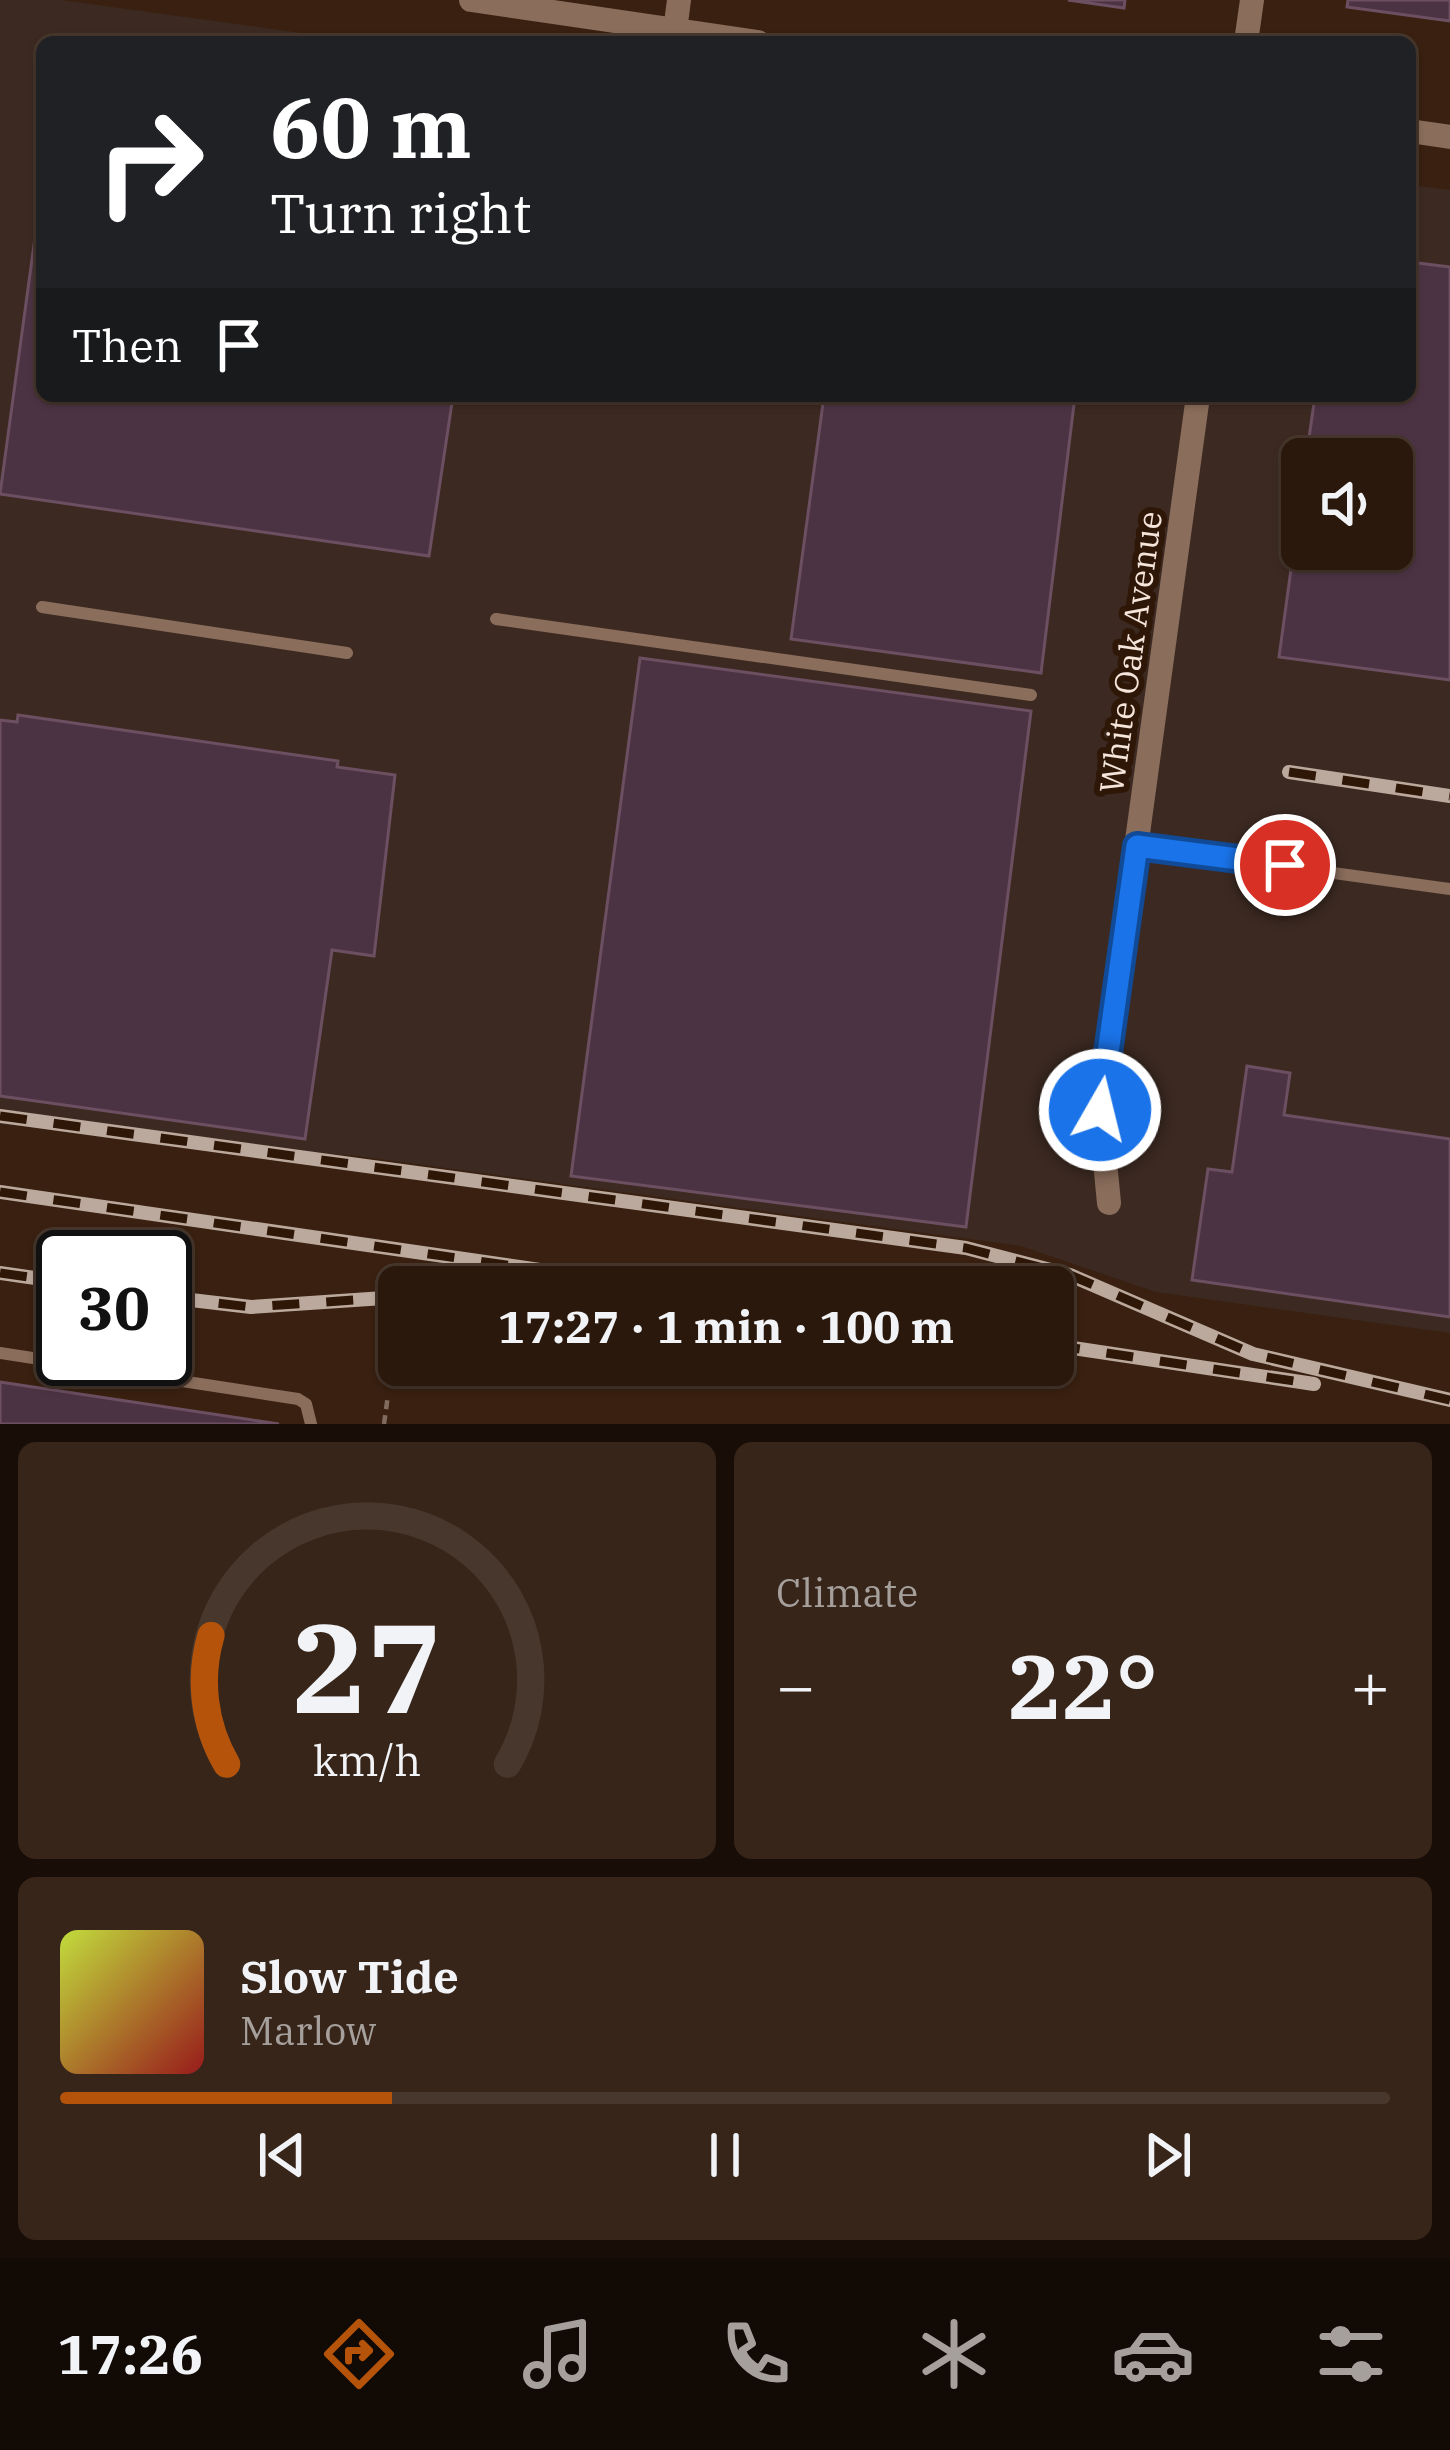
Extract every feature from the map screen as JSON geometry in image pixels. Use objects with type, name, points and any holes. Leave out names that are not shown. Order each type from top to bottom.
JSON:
[{"type":"street","points":[[471,0],[713,36]]},
{"type":"street","points":[[675,31],[679,0]]},
{"type":"street","points":[[1247,36],[1252,0]]},
{"type":"street","points":[[1416,132],[1450,137]]},
{"type":"street","name":"White Oak Avenue","points":[[1109,1203],[1100,1110],[1197,402]]},
{"type":"lane","points":[[42,607],[347,653]]},
{"type":"lane","points":[[496,620],[1031,695]]},
{"type":"lane","points":[[1137,846],[1450,889]]},
{"type":"lane","points":[[0,1353],[298,1399],[306,1404],[311,1424]]},
{"type":"path","points":[[384,1424],[388,1395]]},
{"type":"shaded area","points":[[0,0],[61,0],[323,36],[36,36],[36,402],[1416,402],[1416,186],[1450,190],[1450,1333],[1156,1292],[1021,1246],[357,1156],[0,1124]]},
{"type":"building","points":[[1068,0],[1125,0],[1124,8]]},
{"type":"building","points":[[1348,0],[1450,0],[1450,21],[1347,7]]},
{"type":"building","points":[[36,230],[36,402],[452,402],[429,556],[0,494]]},
{"type":"building","points":[[1416,263],[1450,267],[1450,680],[1279,657],[1291,570],[1413,570],[1413,438],[1309,438],[1314,402],[1416,402]]},
{"type":"building","points":[[823,402],[1074,402],[1041,673],[791,639]]},
{"type":"building","points":[[640,658],[1031,711],[966,1227],[571,1176]]},
{"type":"building","points":[[18,715],[338,761],[337,767],[395,775],[374,956],[332,950],[305,1139],[0,1096],[0,720],[17,722]]},
{"type":"building","points":[[1247,1066],[1290,1073],[1284,1115],[1450,1139],[1450,1317],[1192,1280],[1208,1169],[1232,1172]]},
{"type":"building","points":[[0,1382],[279,1424],[0,1424]]},
{"type":"railway","points":[[1289,772],[1450,796]]},
{"type":"railway","points":[[0,1116],[966,1248],[1070,1275],[1253,1354],[1450,1400]]},
{"type":"railway","points":[[0,1192],[513,1266]]},
{"type":"railway","points":[[0,1273],[36,1278]]},
{"type":"railway","points":[[192,1300],[251,1307],[378,1298]]},
{"type":"railway","points":[[1074,1348],[1314,1384]]},
{"type":"route","points":[[1100,1110],[1137,846],[1285,865]]}]
